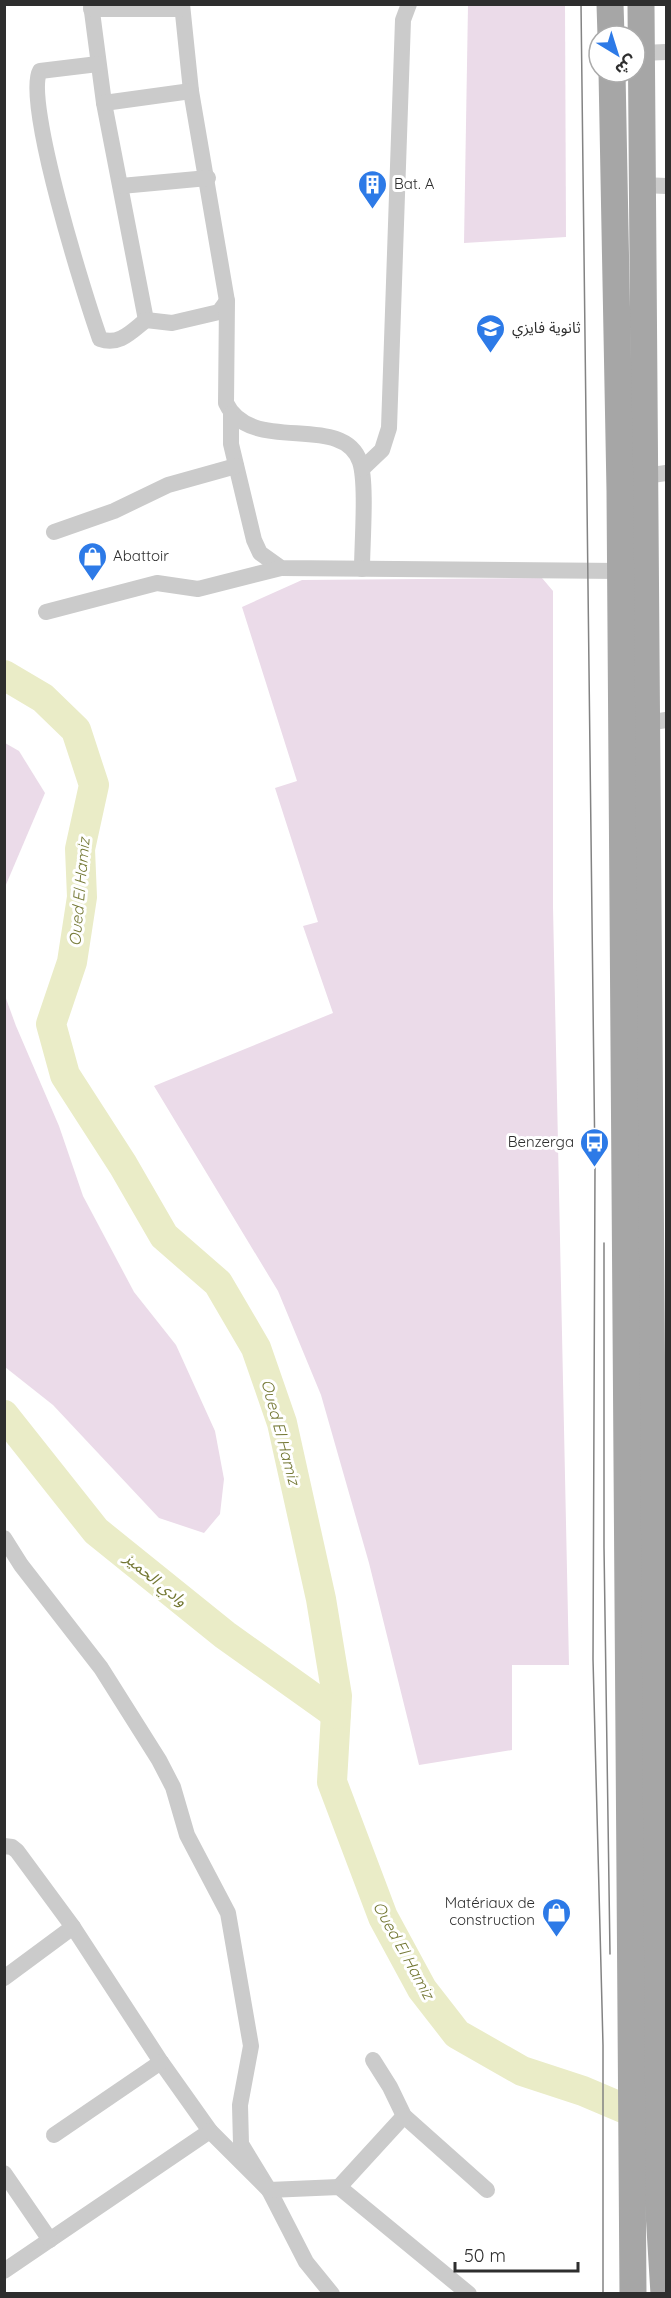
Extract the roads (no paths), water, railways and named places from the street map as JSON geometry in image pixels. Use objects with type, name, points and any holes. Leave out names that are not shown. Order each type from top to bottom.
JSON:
[{"type":"main road","points":[[610,4],[611,24]]},
{"type":"main road","points":[[641,4],[654,52],[655,186],[640,472],[620,572],[646,2048],[665,2281]]},
{"type":"main road","points":[[613,84],[657,721],[662,1919],[646,2048],[633,2196],[633,2294]]},
{"type":"street","points":[[362,469],[382,450],[389,428],[404,20],[409,4]]},
{"type":"street","points":[[146,320],[104,103],[91,7],[182,7],[191,91],[208,178],[226,301],[226,403],[231,414],[231,444],[254,540],[260,553],[281,568]]},
{"type":"street","points":[[98,64],[40,71],[35,84],[43,131],[65,224],[100,339],[110,343],[121,339],[146,320],[172,323],[219,312],[226,301]]},
{"type":"street","points":[[104,103],[191,91]]},
{"type":"street","points":[[121,186],[208,178]]},
{"type":"street","points":[[231,414],[252,428],[339,440],[356,453],[362,469],[362,569]]},
{"type":"street","points":[[54,532],[114,511],[168,485],[236,466]]},
{"type":"street","points":[[46,612],[157,583],[198,589],[281,568],[620,572]]},
{"type":"street","points":[[4,1538],[21,1565],[101,1668],[159,1760],[173,1787],[187,1835],[228,1913],[251,2046],[240,2105],[241,2144],[269,2190],[306,2262],[332,2294]]},
{"type":"street","points":[[4,1846],[12,1847],[17,1851],[73,1927],[160,2062],[210,2131],[269,2190],[339,2187],[469,2294]]},
{"type":"street","points":[[4,1978],[73,1927]]},
{"type":"street","points":[[373,2060],[404,2116],[487,2190]]},
{"type":"street","points":[[54,2135],[160,2062]]},
{"type":"street","points":[[339,2187],[404,2116]]},
{"type":"street","points":[[4,2271],[210,2131]]},
{"type":"street","points":[[4,2173],[50,2240]]},
{"type":"waterway","name":"Oued El Hamiz","points":[[4,675],[43,698],[76,730],[94,785],[80,849],[82,897],[72,962],[51,1024],[65,1075],[123,1165],[164,1236],[218,1283],[256,1348],[282,1423],[321,1599],[337,1696],[332,1782],[383,1917],[422,1989],[457,2034],[522,2071],[583,2091],[656,2122]]},
{"type":"waterway","name":"وادي الحميز","points":[[4,1415],[96,1531],[225,1635],[336,1714]]},
{"type":"tram line","points":[[581,4],[595,1168],[593,1659],[603,2045],[603,2294]]},
{"type":"tram line","points":[[604,1243],[604,1547],[610,1954]]},
{"type":"place","name":"Bat. A","points":[[373,210]]},
{"type":"place","name":"ثانوية فايزي","points":[[491,354]]},
{"type":"place","name":"Abattoir","points":[[92,582]]},
{"type":"place","name":"Benzerga","points":[[595,1168]]},
{"type":"place","name":"Matériaux de construction","points":[[556,1938]]}]
